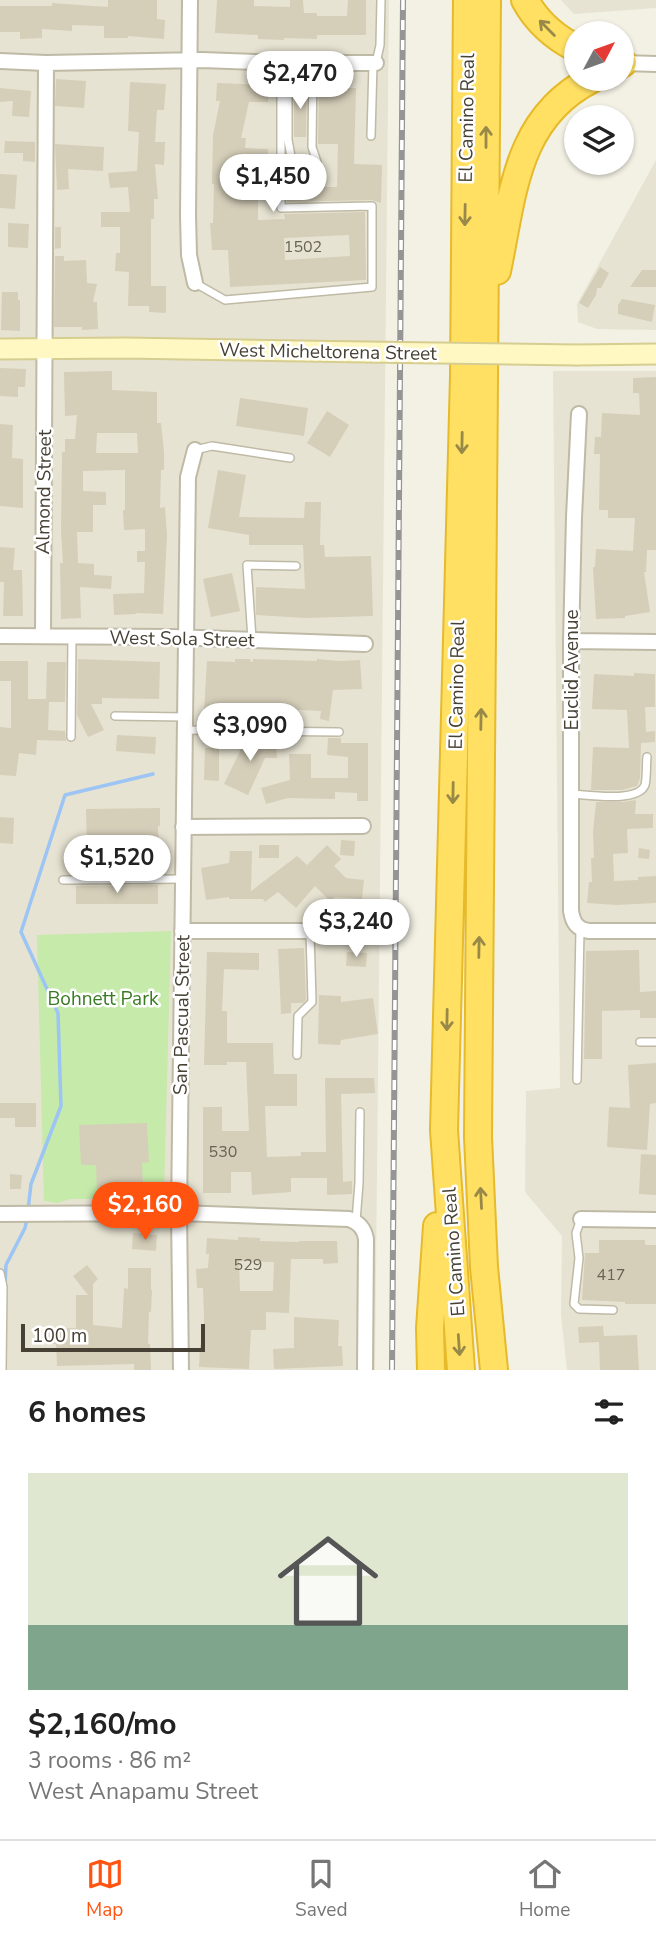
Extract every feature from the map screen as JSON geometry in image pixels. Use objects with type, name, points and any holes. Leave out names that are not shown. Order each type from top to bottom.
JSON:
[{"type":"highway","name":"El Camino Real","points":[[461,1370],[444,1130],[464,376],[467,0]]},
{"type":"highway","name":"El Camino Real","points":[[487,0],[478,1110],[484,1267],[494,1370]]},
{"type":"highway","points":[[525,0],[552,34],[564,41]]},
{"type":"highway","points":[[485,328],[519,167],[526,148],[548,114],[574,91]]},
{"type":"highway","points":[[432,1370],[430,1328],[444,1130]]},
{"type":"highway","points":[[484,1267],[502,1316],[510,1370]]},
{"type":"street","points":[[190,0],[189,255],[195,284]]},
{"type":"street","points":[[0,61],[374,63]]},
{"type":"street","name":"Almond Street","points":[[43,636],[46,63]]},
{"type":"street","points":[[634,63],[656,64]]},
{"type":"street","name":"West Micheltorena Street","points":[[0,349],[656,354]]},
{"type":"street","name":"Euclid Avenue","points":[[578,927],[571,911],[571,641],[579,414]]},
{"type":"street","name":"San Pascual Street","points":[[181,1370],[179,1213],[185,637],[188,477],[195,450]]},
{"type":"street","name":"West Sola Street","points":[[0,636],[185,637],[365,643]]},
{"type":"street","points":[[571,641],[656,642]]},
{"type":"street","points":[[183,827],[363,826]]},
{"type":"street","points":[[578,927],[589,931],[656,931]]},
{"type":"street","points":[[182,931],[362,932]]},
{"type":"street","points":[[2,1214],[179,1213],[349,1219],[356,1222],[361,1226],[366,1239],[365,1370]]},
{"type":"street","points":[[580,1219],[656,1220]]},
{"type":"lane","points":[[370,136],[374,63],[380,45],[381,0]]},
{"type":"lane","points":[[285,63],[288,140],[293,167]]},
{"type":"lane","points":[[195,284],[225,300],[372,287],[372,206],[281,208],[285,63]]},
{"type":"lane","points":[[313,63],[312,148],[317,162]]},
{"type":"lane","points":[[195,450],[212,446],[290,458]]},
{"type":"lane","points":[[252,639],[247,565],[296,566]]},
{"type":"lane","points":[[71,737],[72,636]]},
{"type":"lane","points":[[115,716],[339,732]]},
{"type":"lane","points":[[571,794],[636,794],[645,784],[647,757]]},
{"type":"lane","points":[[63,880],[183,879]]},
{"type":"lane","points":[[577,1080],[578,927]]},
{"type":"lane","points":[[297,1055],[298,1016],[312,1002],[310,931]]},
{"type":"lane","points":[[640,1042],[656,1042]]},
{"type":"lane","points":[[356,1222],[360,1112]]},
{"type":"lane","points":[[580,1219],[576,1233],[579,1258],[574,1304],[579,1309],[613,1310]]},
{"type":"lane","points":[[0,1273],[3,1287],[2,1370]]},
{"type":"shaded area","points":[[0,0],[389,0],[375,1370],[0,1370]]},
{"type":"shaded area","points":[[561,0],[656,0],[656,8],[574,14]]},
{"type":"shaded area","points":[[656,160],[656,330],[597,329],[578,322],[577,304]]},
{"type":"shaded area","points":[[553,371],[656,371],[656,1370],[567,1370],[561,1315],[562,1236],[525,1192],[526,1091],[560,1088]]},
{"type":"green space","name":"Bohnett Park","points":[[171,931],[164,1194],[160,1199],[70,1199],[58,1203],[44,1201],[37,935]]},
{"type":"building","points":[[108,0],[157,0],[157,19],[165,20],[164,39],[128,36],[104,38],[104,26],[72,25],[72,31],[42,29],[42,38],[20,39],[20,32],[0,32],[0,6],[52,6],[52,3],[108,7]]},
{"type":"building","points":[[217,0],[254,0],[254,6],[290,7],[290,0],[303,0],[304,13],[347,16],[348,0],[366,0],[366,35],[317,35],[317,39],[284,40],[258,39],[258,35],[215,33]]},
{"type":"building","points":[[56,79],[86,81],[84,108],[55,106]]},
{"type":"building","points":[[130,82],[166,84],[164,110],[157,110],[155,142],[165,142],[164,165],[155,164],[158,199],[154,199],[154,219],[151,219],[151,286],[166,286],[166,313],[149,312],[149,306],[128,306],[129,272],[115,271],[116,253],[120,253],[120,227],[101,227],[101,212],[130,212],[128,187],[110,188],[108,173],[137,171],[139,132],[128,131]]},
{"type":"building","points":[[217,83],[269,85],[268,102],[249,102],[241,138],[246,138],[245,148],[268,149],[268,160],[261,159],[260,175],[250,175],[250,194],[258,194],[258,220],[285,219],[284,214],[365,212],[366,280],[230,287],[228,250],[212,250],[210,223],[213,223],[213,135],[220,101],[216,101]],"holes":[[[349,235],[350,256],[285,260],[284,238]]]},
{"type":"building","points":[[319,84],[333,85],[333,88],[356,88],[354,164],[382,165],[381,203],[372,200],[287,202],[287,187],[337,187],[338,144],[318,144]]},
{"type":"building","points":[[294,85],[307,85],[306,137],[294,137]]},
{"type":"building","points":[[0,88],[31,91],[29,117],[12,116],[13,101],[0,102]]},
{"type":"building","points":[[5,141],[35,142],[35,162],[23,161],[23,153],[4,153]]},
{"type":"building","points":[[55,144],[104,147],[103,171],[68,169],[69,189],[57,190]]},
{"type":"building","points":[[0,174],[17,175],[15,209],[0,208]]},
{"type":"building","points":[[8,223],[29,224],[28,248],[8,247]]},
{"type":"building","points":[[55,227],[61,227],[61,248],[55,249]]},
{"type":"building","points":[[55,256],[64,256],[64,261],[86,260],[87,283],[97,284],[93,302],[97,302],[98,329],[54,327]]},
{"type":"building","points":[[600,267],[609,273],[601,288],[597,288],[588,308],[579,303]]},
{"type":"building","points":[[642,270],[656,270],[656,287],[630,287]]},
{"type":"building","points":[[2,292],[18,292],[20,331],[1,330]]},
{"type":"building","points":[[622,299],[655,305],[652,322],[618,314],[618,305]]},
{"type":"building","points":[[0,368],[26,369],[25,387],[18,387],[18,397],[0,396]]},
{"type":"building","points":[[112,371],[112,390],[157,392],[157,423],[161,423],[164,452],[160,508],[165,507],[167,535],[163,614],[114,615],[113,594],[144,593],[145,562],[137,562],[137,551],[145,551],[145,529],[124,530],[125,470],[83,471],[83,491],[106,492],[106,505],[93,505],[93,532],[77,532],[78,563],[94,564],[94,575],[112,576],[111,589],[80,587],[81,618],[61,619],[62,452],[65,452],[65,439],[75,439],[77,415],[65,416],[64,372]],"holes":[[[97,433],[137,433],[138,453],[96,453]]]},
{"type":"building","points":[[656,377],[656,550],[647,550],[644,572],[650,612],[625,618],[596,619],[593,567],[596,549],[633,551],[635,518],[608,518],[608,510],[599,510],[600,454],[594,454],[595,437],[601,437],[602,413],[640,415],[639,393],[633,393],[633,378]]},
{"type":"building","points":[[240,398],[308,408],[304,436],[236,426]]},
{"type":"building","points":[[327,411],[349,425],[330,457],[307,443]]},
{"type":"building","points":[[0,424],[13,425],[12,458],[23,459],[23,508],[0,506]]},
{"type":"building","points":[[218,470],[246,475],[239,517],[304,518],[305,502],[321,502],[320,545],[324,545],[325,557],[371,556],[373,616],[306,618],[256,615],[256,587],[305,589],[303,545],[249,545],[249,535],[208,528]]},
{"type":"building","points":[[0,547],[15,548],[13,570],[22,570],[23,616],[3,616],[4,582],[0,582]]},
{"type":"building","points":[[232,573],[240,611],[211,617],[203,579]]},
{"type":"building","points":[[78,659],[160,662],[159,699],[102,698],[102,704],[91,704],[104,730],[88,737],[77,715]]},
{"type":"building","points":[[235,659],[250,659],[251,662],[253,659],[360,660],[362,689],[333,690],[329,721],[320,719],[321,711],[255,708],[219,709],[219,713],[204,712],[207,661],[235,662]]},
{"type":"building","points":[[0,661],[28,661],[28,699],[46,699],[47,662],[66,662],[65,702],[49,702],[48,730],[65,731],[66,741],[37,740],[36,755],[19,753],[16,776],[0,775],[0,727],[11,728],[11,681],[0,681]]},
{"type":"building","points":[[634,673],[655,674],[655,707],[645,707],[646,732],[655,731],[655,742],[641,743],[640,778],[637,786],[622,790],[591,790],[593,747],[629,748],[627,710],[592,709],[594,674],[634,676]]},
{"type":"building","points":[[117,735],[156,737],[155,754],[116,751]]},
{"type":"building","points":[[242,737],[253,737],[253,741],[276,741],[277,758],[265,758],[248,795],[224,784],[242,747]]},
{"type":"building","points":[[328,738],[341,738],[341,743],[368,743],[368,801],[357,801],[357,793],[335,792],[335,799],[288,798],[266,804],[261,788],[290,780],[289,754],[311,754],[311,778],[348,778],[348,757],[327,755]]},
{"type":"building","points":[[205,748],[219,748],[219,781],[204,780]]},
{"type":"building","points":[[636,800],[635,814],[653,814],[653,828],[627,829],[628,853],[613,854],[614,881],[656,876],[656,903],[587,903],[589,882],[592,882],[591,858],[594,858],[596,802]]},
{"type":"building","points":[[160,808],[159,859],[87,859],[86,809]]},
{"type":"building","points":[[0,817],[14,818],[13,844],[0,843]]},
{"type":"building","points":[[341,840],[355,841],[354,856],[340,855]]},
{"type":"building","points":[[259,845],[279,845],[279,858],[259,858]]},
{"type":"building","points":[[327,845],[341,859],[334,866],[346,878],[364,880],[362,899],[335,897],[330,901],[315,886],[296,908],[278,892],[265,902],[263,899],[229,897],[206,900],[201,868],[229,863],[230,851],[252,851],[251,891],[297,856],[307,865]]},
{"type":"building","points":[[639,848],[650,850],[649,859],[638,858]]},
{"type":"building","points":[[158,885],[158,904],[76,904],[76,886]]},
{"type":"building","points":[[304,948],[306,1000],[303,1003],[291,1003],[291,1013],[281,1014],[278,949]]},
{"type":"building","points":[[639,950],[640,992],[656,991],[656,1018],[640,1018],[640,1010],[602,1011],[602,1059],[584,1059],[586,951]]},
{"type":"building","points":[[207,952],[259,953],[259,970],[224,969],[222,1011],[227,1011],[227,1043],[273,1043],[274,1074],[297,1074],[297,1106],[265,1106],[267,1157],[301,1156],[301,1152],[326,1152],[325,1078],[374,1078],[375,1093],[341,1094],[343,1182],[352,1181],[352,1194],[327,1195],[327,1178],[291,1178],[291,1192],[252,1195],[251,1172],[231,1172],[231,1193],[203,1193],[203,1107],[222,1107],[222,1131],[249,1131],[246,1062],[204,1065]]},
{"type":"building","points":[[347,952],[367,953],[366,967],[346,966]]},
{"type":"building","points":[[319,995],[341,996],[341,1002],[373,998],[378,1034],[341,1040],[340,1045],[318,1044]]},
{"type":"building","points":[[656,1063],[656,1103],[650,1104],[647,1150],[607,1147],[609,1107],[630,1108],[628,1065]]},
{"type":"building","points":[[0,1103],[36,1103],[36,1127],[15,1127],[15,1118],[0,1118]]},
{"type":"building","points":[[147,1123],[149,1162],[142,1163],[143,1187],[97,1189],[96,1165],[81,1165],[79,1125]]},
{"type":"building","points":[[641,1154],[656,1155],[656,1195],[639,1194]]},
{"type":"building","points":[[10,1174],[22,1175],[21,1189],[10,1189]]},
{"type":"building","points":[[133,1233],[157,1235],[156,1251],[132,1249]]},
{"type":"building","points":[[238,1237],[260,1238],[260,1241],[337,1241],[338,1263],[323,1264],[323,1259],[291,1259],[289,1313],[266,1312],[266,1330],[251,1330],[249,1369],[199,1367],[200,1345],[204,1345],[204,1314],[203,1288],[197,1288],[196,1269],[208,1268],[207,1238],[238,1240]],"holes":[[[239,1261],[274,1262],[273,1291],[240,1291]]]},
{"type":"building","points":[[599,1240],[645,1240],[645,1245],[656,1245],[656,1304],[582,1300],[585,1253],[599,1253]]},
{"type":"building","points":[[87,1265],[98,1279],[93,1284],[93,1325],[122,1328],[128,1268],[151,1268],[148,1344],[151,1370],[134,1370],[134,1364],[57,1366],[56,1344],[48,1344],[48,1329],[76,1328],[76,1295],[88,1295],[73,1276]]},
{"type":"building","points":[[294,1317],[339,1320],[338,1346],[342,1346],[343,1366],[274,1369],[273,1349],[294,1348]]},
{"type":"building","points":[[603,1326],[604,1336],[637,1335],[639,1370],[600,1370],[599,1342],[579,1343],[578,1327]]},
{"type":"waterway","points":[[28,1210],[31,1184],[61,1106],[58,1013],[21,932],[65,795],[153,774]]},
{"type":"waterway","points":[[5,1286],[6,1265],[25,1228],[27,1218]]},
{"type":"railway","points":[[392,1370],[403,0]]}]
